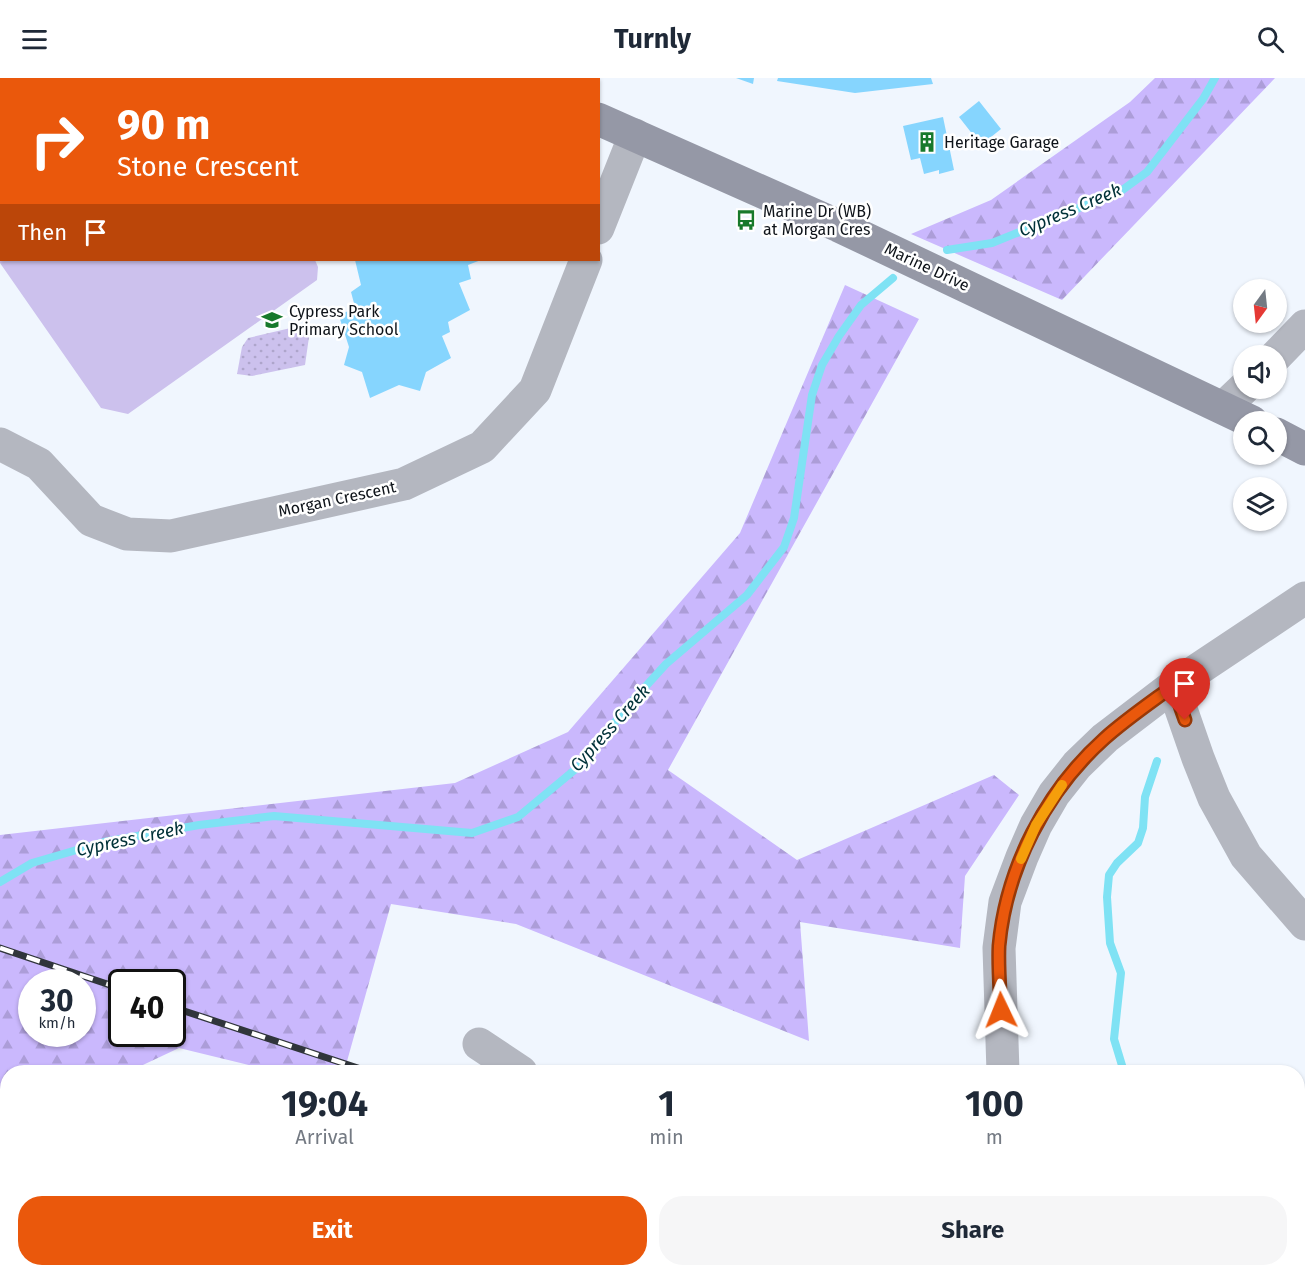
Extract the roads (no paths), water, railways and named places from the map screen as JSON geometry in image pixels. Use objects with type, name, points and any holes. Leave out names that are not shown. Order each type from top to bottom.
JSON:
[{"type":"main road","name":"Marine Drive","points":[[600,119],[1240,406]]},
{"type":"main road","points":[[1287,440],[1305,449]]},
{"type":"street","points":[[600,223],[634,135]]},
{"type":"street","name":"Morgan Crescent","points":[[0,444],[39,464],[91,520],[127,534],[171,536],[404,484],[482,447],[535,390],[586,261]]},
{"type":"street","points":[[1287,345],[1305,326]]},
{"type":"street","points":[[1003,1065],[999,948],[1005,902],[1036,825],[1054,794],[1077,765],[1105,738],[1173,686],[1305,598]]},
{"type":"street","points":[[1173,686],[1214,798],[1246,856],[1305,924]]},
{"type":"street","points":[[478,1044],[511,1065]]},
{"type":"waterway","name":"Cypress Creek","points":[[947,250],[992,243],[1121,191],[1147,172],[1203,99],[1215,78]]},
{"type":"waterway","name":"Cypress Creek","points":[[0,882],[32,863],[104,842],[199,825],[274,816],[472,833],[518,817],[583,763],[626,708],[666,664],[747,595],[784,547],[794,518],[812,395],[822,365],[861,305],[893,278]]},
{"type":"waterway","points":[[1122,1065],[1114,1039],[1121,973],[1110,943],[1107,897],[1109,875],[1117,863],[1138,843],[1143,828],[1145,797],[1157,761]]},
{"type":"railway","points":[[0,948],[108,984]]},
{"type":"railway","points":[[186,1012],[349,1065]]},
{"type":"place","name":"Heritage Garage","points":[[927,142]]},
{"type":"place","name":"Marine Dr (WB) at Morgan Cres","points":[[746,220]]},
{"type":"place","name":"Cypress Park Primary School","points":[[272,320]]}]
